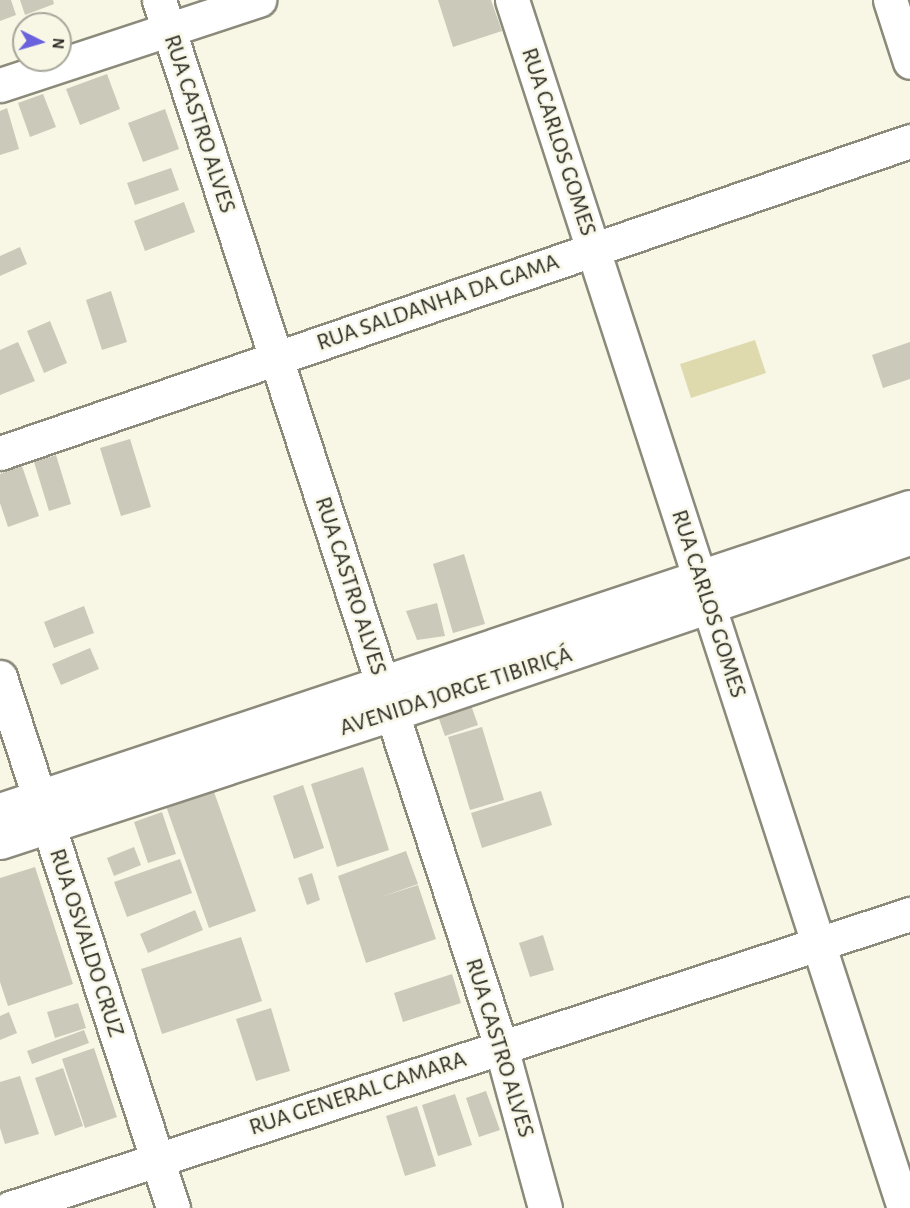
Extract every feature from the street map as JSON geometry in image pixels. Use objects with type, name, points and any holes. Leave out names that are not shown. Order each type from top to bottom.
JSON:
[{"type":"street","points":[[0,85],[164,15],[259,0]]},
{"type":"street","name":"RUA CARLOS GOMES","points":[[512,0],[904,1208]]},
{"type":"street","points":[[890,0],[910,62]]},
{"type":"street","name":"RUA CASTRO ALVES","points":[[164,15],[501,1047],[545,1208]]},
{"type":"street","name":"RUA SALDANHA DA GAMA","points":[[0,453],[910,141]]},
{"type":"street","name":"AVENIDA JORGE TIBIRIÇÁ","points":[[0,810],[44,811],[392,714],[704,593],[910,507]]},
{"type":"street","name":"AVENIDA JORGE TIBIRIÇÁ","points":[[0,842],[44,811],[381,680],[910,538]]},
{"type":"street","name":"RUA OSVALDO CRUZ","points":[[0,677],[173,1208]]},
{"type":"street","name":"RUA GENERAL CAMARA","points":[[10,1208],[910,914]]},
{"type":"shaded area","points":[[755,340],[766,373],[691,398],[680,364]]},
{"type":"building","points":[[0,0],[11,0],[15,12],[12,12],[12,16],[0,21]]},
{"type":"building","points":[[20,0],[53,0],[54,4],[33,12],[24,12]]},
{"type":"building","points":[[438,0],[491,0],[502,31],[453,47]]},
{"type":"building","points":[[107,74],[120,109],[80,125],[66,89]]},
{"type":"building","points":[[43,94],[56,127],[30,137],[18,103]]},
{"type":"building","points":[[7,108],[19,149],[0,155],[0,111]]},
{"type":"building","points":[[165,109],[179,149],[143,162],[128,123]]},
{"type":"building","points":[[171,168],[179,190],[135,205],[127,183]]},
{"type":"building","points":[[184,202],[195,232],[145,251],[134,221]]},
{"type":"building","points":[[20,247],[27,264],[0,276],[0,256]]},
{"type":"building","points":[[111,291],[127,342],[102,350],[86,300]]},
{"type":"building","points":[[50,321],[67,363],[44,373],[27,331]]},
{"type":"building","points":[[18,342],[35,381],[0,395],[0,350]]},
{"type":"building","points":[[910,342],[910,379],[883,388],[872,355]]},
{"type":"building","points":[[130,439],[151,507],[121,516],[100,448]]},
{"type":"building","points":[[56,455],[71,504],[49,511],[34,462]]},
{"type":"building","points":[[22,466],[39,516],[8,527],[0,503],[0,474]]},
{"type":"building","points":[[464,554],[485,624],[453,633],[433,564]]},
{"type":"building","points":[[437,603],[445,636],[417,640],[406,611]]},
{"type":"building","points":[[84,606],[94,633],[54,648],[44,622]]},
{"type":"building","points":[[90,648],[99,669],[61,685],[52,664]]},
{"type":"building","points":[[471,705],[478,725],[445,736],[438,716]]},
{"type":"building","points":[[482,727],[504,800],[470,810],[448,737]]},
{"type":"building","points":[[363,767],[389,850],[337,867],[311,784]]},
{"type":"building","points":[[303,785],[324,848],[294,859],[273,796]]},
{"type":"building","points":[[213,789],[256,911],[209,928],[166,806]]},
{"type":"building","points":[[541,791],[552,825],[482,848],[471,813]]},
{"type":"building","points":[[162,812],[176,854],[148,863],[134,822]]},
{"type":"building","points":[[134,847],[141,865],[114,876],[107,858]]},
{"type":"building","points":[[406,851],[418,884],[381,897],[418,885],[436,939],[366,963],[338,876]]},
{"type":"building","points":[[180,859],[192,893],[127,917],[114,882]]},
{"type":"building","points":[[35,867],[73,984],[8,1006],[0,982],[0,878]]},
{"type":"building","points":[[312,873],[320,900],[307,905],[298,878]]},
{"type":"building","points":[[195,910],[203,930],[148,953],[140,934]]},
{"type":"building","points":[[543,935],[554,970],[530,977],[519,943]]},
{"type":"building","points":[[241,937],[262,1001],[162,1034],[141,969]]},
{"type":"building","points":[[452,974],[461,1003],[403,1022],[394,993]]},
{"type":"building","points":[[78,1003],[86,1028],[55,1038],[47,1012]]},
{"type":"building","points":[[271,1008],[290,1071],[256,1081],[236,1019]]},
{"type":"building","points":[[9,1012],[17,1033],[0,1040],[0,1016]]},
{"type":"building","points":[[84,1030],[89,1043],[32,1064],[27,1051]]},
{"type":"building","points":[[94,1048],[117,1117],[85,1128],[62,1059]]},
{"type":"building","points":[[63,1068],[83,1126],[55,1136],[35,1078]]},
{"type":"building","points":[[20,1076],[39,1134],[5,1144],[0,1128],[0,1082]]},
{"type":"building","points":[[486,1091],[500,1130],[479,1137],[466,1098]]},
{"type":"building","points":[[455,1094],[472,1145],[438,1156],[422,1105]]},
{"type":"building","points":[[417,1106],[436,1166],[405,1176],[386,1116]]}]
